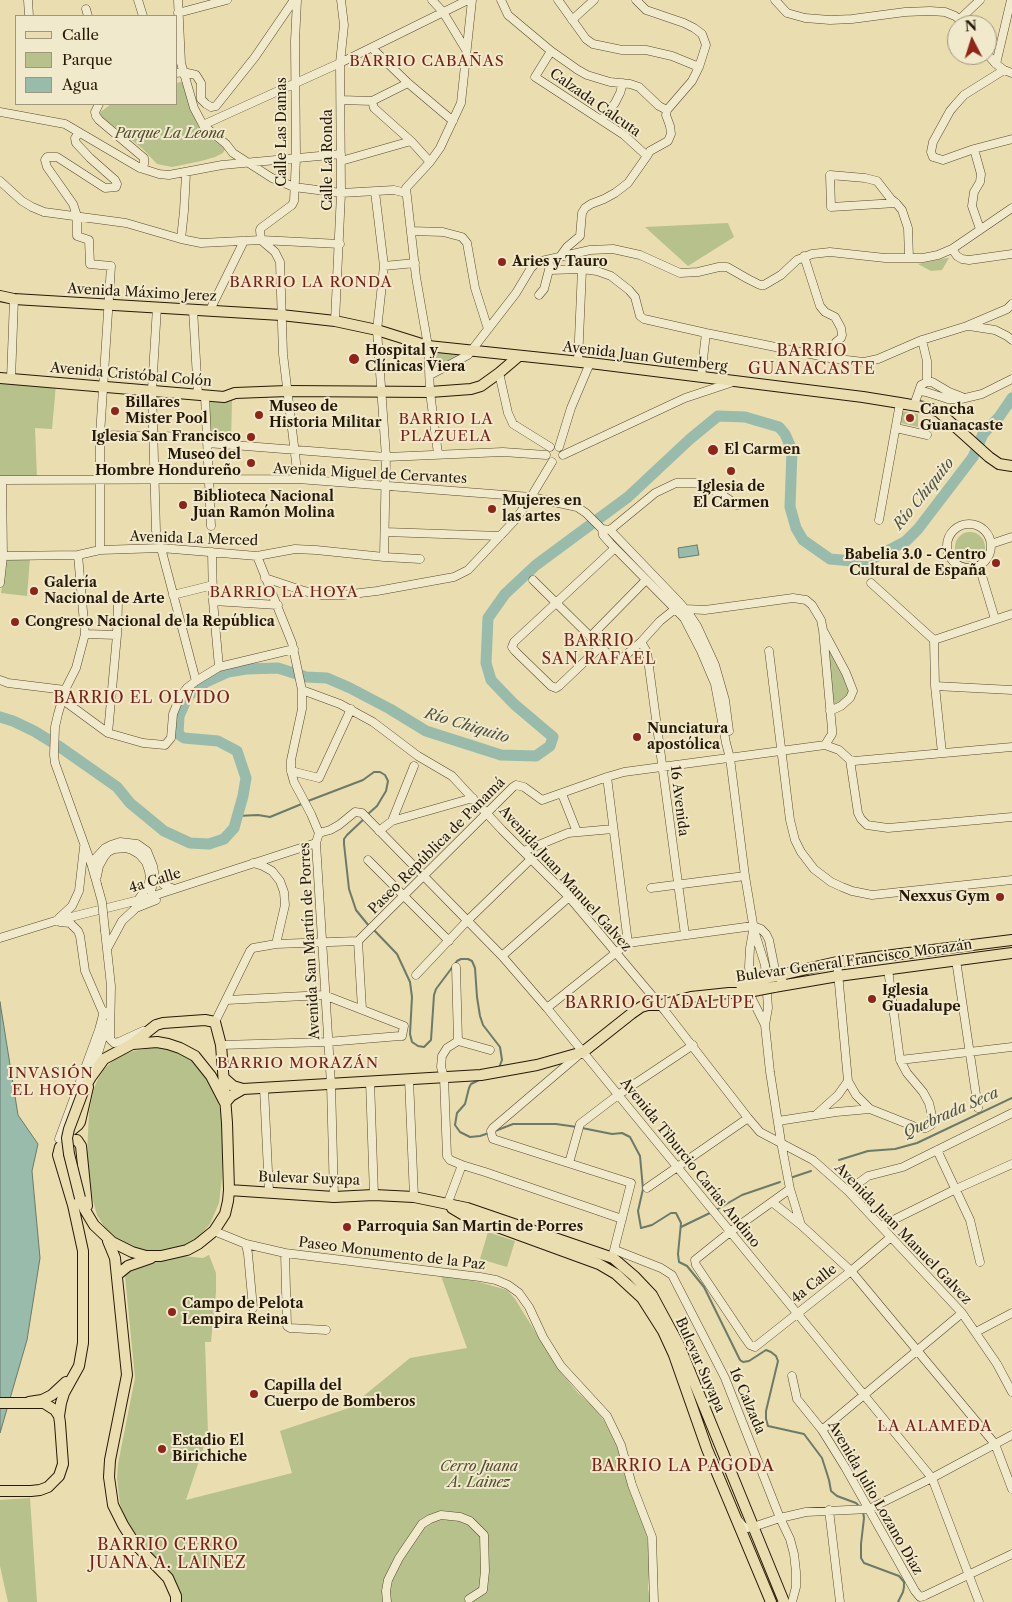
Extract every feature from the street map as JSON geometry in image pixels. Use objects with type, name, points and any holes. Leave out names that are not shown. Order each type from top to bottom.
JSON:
[{"type":"main road","name":"Avenida Máximo Jerez","points":[[0,296],[14,299],[281,315],[335,321],[377,330],[428,346],[518,356]]},
{"type":"main road","name":"Avenida Juan Gutemberg","points":[[518,356],[590,363],[863,397],[929,408],[939,412],[999,464],[1012,466]]},
{"type":"main road","name":"Avenida Cristóbal Colón","points":[[0,378],[224,397],[235,393],[287,391],[430,392],[471,389],[481,386],[499,374],[518,356]]},
{"type":"main road","name":"Bulevar General Francisco Morazán","points":[[243,1089],[481,1075],[537,1065],[583,1052],[630,1014],[648,1005],[661,1005],[685,998],[730,992],[774,976],[837,962],[1012,940]]},
{"type":"main road","name":"Bulevar General Francisco Morazán","points":[[742,989],[774,987],[838,976],[1012,953]]},
{"type":"main road","points":[[117,1275],[135,1262],[161,1256],[187,1250],[198,1244],[214,1231],[224,1214],[229,1190],[224,1078],[221,1045],[215,1022],[205,1020],[156,1025],[132,1044],[104,1059],[84,1089],[67,1138],[80,1198],[94,1224],[106,1238],[118,1246],[146,1256],[161,1256]]},
{"type":"main road","points":[[132,1044],[157,1042],[168,1044],[195,1056],[211,1076],[225,1103]]},
{"type":"main road","points":[[0,1403],[42,1400],[60,1389],[67,1381],[75,1364],[78,1352],[79,1251],[69,1207],[52,1158],[52,1149],[59,1139],[80,1122],[91,1076]]},
{"type":"main road","points":[[224,1078],[233,1086],[243,1089]]},
{"type":"main road","points":[[225,1103],[231,1096],[243,1089]]},
{"type":"main road","points":[[0,1491],[40,1490],[48,1487],[60,1476],[62,1469],[59,1416],[61,1403],[64,1393],[79,1366],[83,1343],[83,1251],[73,1205],[58,1155],[60,1147],[72,1140],[77,1140],[81,1146],[89,1217]]},
{"type":"main road","name":"Bulevar Suyapa","points":[[229,1190],[334,1197],[374,1195],[414,1197],[467,1208],[614,1254],[652,1296],[679,1345],[784,1602]]},
{"type":"main road","name":"Bulevar Suyapa","points":[[447,1205],[462,1214],[599,1264],[616,1274],[642,1298],[663,1331],[674,1354],[707,1449],[771,1602]]},
{"type":"main road","points":[[106,1238],[115,1258],[127,1375],[110,1460],[109,1477],[113,1505],[135,1544],[168,1578],[176,1596],[176,1602]]},
{"type":"main road","points":[[26,1402],[44,1403],[55,1410],[59,1416]]},
{"type":"street","points":[[28,0],[29,15]]},
{"type":"street","points":[[138,0],[143,15]]},
{"type":"street","points":[[178,0],[180,73],[203,125],[226,144],[233,153],[272,178],[294,187],[341,193],[394,190],[406,193]]},
{"type":"street","points":[[178,13],[227,0]]},
{"type":"street","points":[[180,73],[196,75],[201,83],[201,99],[211,107],[216,106],[256,57],[296,0]]},
{"type":"street","name":"Calle Las Damas","points":[[261,240],[261,228],[292,205],[294,201],[296,158],[296,0]]},
{"type":"street","name":"Calle La Ronda","points":[[335,321],[341,193],[340,63],[344,25],[341,0]]},
{"type":"street","points":[[432,0],[443,12],[466,50]]},
{"type":"street","points":[[203,125],[296,84],[470,0],[461,103],[440,148],[406,188],[420,303],[428,346],[430,392],[438,454]]},
{"type":"street","points":[[501,0],[508,15],[551,52],[587,75],[610,82],[639,87],[659,106],[667,110]]},
{"type":"street","points":[[558,0],[586,39],[593,44],[622,50],[646,50],[672,56],[699,67]]},
{"type":"street","points":[[572,20],[594,0]]},
{"type":"street","points":[[636,0],[646,10],[684,23],[702,34],[706,45],[692,81],[667,110],[666,114],[671,134],[668,141],[650,151],[647,156]]},
{"type":"street","points":[[775,0],[787,13],[805,18],[852,19],[905,12],[930,11],[945,12],[950,15]]},
{"type":"street","points":[[968,15],[980,0]]},
{"type":"street","points":[[997,60],[1011,0]]},
{"type":"street","points":[[372,48],[453,121]]},
{"type":"street","name":"Calzada Calcuta","points":[[551,52],[535,77],[602,119],[624,135],[647,156],[628,183],[616,193],[585,208],[582,213],[580,236],[555,259]]},
{"type":"street","points":[[997,65],[1008,72],[964,95],[950,111],[933,142],[931,152],[933,157],[943,160],[1012,139]]},
{"type":"street","points":[[341,100],[372,101],[408,82]]},
{"type":"street","points":[[602,119],[615,103],[623,83]]},
{"type":"street","points":[[372,101],[374,108],[411,141],[430,162]]},
{"type":"street","points":[[98,105],[95,112],[99,120],[144,158],[144,164],[140,168]]},
{"type":"street","points":[[0,112],[65,124],[140,168],[164,174],[186,173],[207,168],[296,158],[341,157],[411,141]]},
{"type":"street","points":[[79,133],[75,138],[76,143],[117,184],[116,187],[105,188],[57,157],[47,157],[45,160],[72,204],[77,216],[77,236],[89,240],[90,264],[111,266],[100,435],[100,550]]},
{"type":"street","points":[[974,149],[981,174],[980,182],[974,192],[972,206],[980,229]]},
{"type":"street","points":[[181,239],[186,173]]},
{"type":"street","points":[[896,202],[831,207],[830,175],[871,178],[877,181],[891,199],[896,202],[902,210],[908,228],[909,258]]},
{"type":"street","points":[[0,181],[22,202],[44,212],[126,223],[202,243],[261,240],[340,244]]},
{"type":"street","points":[[375,192],[384,266],[377,330],[386,457],[384,557]]},
{"type":"street","points":[[430,375],[468,355],[516,293],[531,268],[537,262],[590,250],[621,250],[640,255],[680,273],[727,267],[748,280],[764,285],[781,275],[804,256],[830,252],[885,258],[922,258],[938,255],[952,249],[1012,208]]},
{"type":"street","points":[[411,231],[442,232],[462,237],[467,243],[475,288],[488,329]]},
{"type":"street","points":[[261,240],[275,252],[280,262],[281,315],[287,391],[296,450],[298,479]]},
{"type":"street","points":[[210,310],[244,241]]},
{"type":"street","points":[[952,249],[956,256],[969,260],[1012,254]]},
{"type":"street","points":[[804,256],[820,306],[825,312],[835,317],[841,328],[841,338],[836,342],[830,358]]},
{"type":"street","points":[[539,295],[544,288],[555,259]]},
{"type":"street","points":[[384,266],[415,263]]},
{"type":"street","points":[[550,270],[582,269],[597,271],[611,276],[630,290],[635,297],[640,316],[644,319],[856,362],[871,361],[922,340],[967,326],[1007,309],[1012,304]]},
{"type":"street","points":[[578,362],[582,269]]},
{"type":"street","points":[[11,379],[14,299]]},
{"type":"street","points":[[156,531],[152,390],[158,307]]},
{"type":"street","points":[[193,309],[207,440],[211,526]]},
{"type":"street","points":[[967,326],[995,330],[1012,340]]},
{"type":"street","points":[[701,377],[706,333]]},
{"type":"street","points":[[922,340],[927,361],[927,382]]},
{"type":"street","points":[[552,462],[548,459],[590,363]]},
{"type":"street","points":[[499,374],[508,412],[513,424],[552,450]]},
{"type":"street","points":[[918,391],[955,400],[993,390],[1012,379]]},
{"type":"street","points":[[552,462],[559,461],[563,455],[685,398],[734,382]]},
{"type":"street","points":[[914,406],[921,385],[927,382],[932,382],[957,396],[966,398]]},
{"type":"street","points":[[879,520],[900,403]]},
{"type":"street","points":[[896,428],[927,435]]},
{"type":"street","points":[[100,435],[154,436],[207,440],[296,450],[386,457],[552,450],[562,450],[563,455]]},
{"type":"street","points":[[265,578],[322,595],[344,595],[448,578],[468,570],[516,519],[552,462]]},
{"type":"street","name":"Avenida Miguel de Cervantes","points":[[1,480],[298,479],[385,485],[531,497],[576,507],[604,529]]},
{"type":"street","points":[[0,583],[3,556],[1,480]]},
{"type":"street","points":[[737,505],[720,494],[696,484],[676,483],[655,493],[604,529],[603,535],[684,618],[716,684],[730,758],[753,928],[765,965],[768,1008],[765,1025],[770,1072],[790,1189],[801,1225]]},
{"type":"street","points":[[971,524],[978,526],[989,537],[991,544],[988,556],[979,566],[965,568],[958,565],[948,554],[948,539],[957,528],[971,524]]},
{"type":"street","points":[[604,529],[686,609],[697,626],[709,650],[722,685],[731,743],[730,758]]},
{"type":"street","points":[[385,532],[500,536]]},
{"type":"street","points":[[991,544],[1012,537]]},
{"type":"street","points":[[160,548],[196,682]]},
{"type":"street","name":"Avenida La Merced","points":[[3,556],[78,555],[100,550],[160,548],[257,556],[295,549],[420,559]]},
{"type":"street","points":[[600,647],[556,688],[551,686],[512,647],[514,642],[614,548]]},
{"type":"street","points":[[212,552],[219,667]]},
{"type":"street","points":[[59,1139],[99,1030],[111,986],[102,902],[97,882],[55,763],[54,727],[65,690],[76,668],[85,634],[78,555]]},
{"type":"street","name":"Avenida San Martín de Porres","points":[[257,556],[294,649],[302,689],[302,709],[291,760],[291,771],[294,782],[319,833],[316,843],[331,1084],[334,1197]]},
{"type":"street","points":[[979,566],[995,619]]},
{"type":"street","points":[[533,580],[613,659],[620,660],[642,642],[660,621],[675,609]]},
{"type":"street","points":[[590,637],[646,580]]},
{"type":"street","points":[[871,583],[934,640],[935,686],[942,753]]},
{"type":"street","points":[[173,595],[213,585]]},
{"type":"street","points":[[686,609],[706,610],[780,599],[800,598],[806,600],[817,612],[822,630],[832,734],[825,745],[839,750],[850,760],[858,813],[861,820],[867,825],[888,828],[1012,816]]},
{"type":"street","points":[[214,601],[278,605]]},
{"type":"street","points":[[108,733],[117,635],[118,602]]},
{"type":"street","points":[[697,626],[706,610]]},
{"type":"street","points":[[934,640],[1012,614]]},
{"type":"street","points":[[822,630],[846,673],[853,691],[850,698],[842,706],[830,711]]},
{"type":"street","points":[[85,634],[117,635]]},
{"type":"street","name":"16 Avenida","points":[[642,642],[647,652],[685,935]]},
{"type":"street","points":[[62,700],[108,733],[143,743],[164,745],[171,738],[173,714],[186,688],[219,667],[294,649]]},
{"type":"street","points":[[769,651],[790,820],[795,840],[801,852],[814,869],[831,882],[852,891],[872,895],[1012,880]]},
{"type":"street","points":[[0,680],[8,684],[65,690]]},
{"type":"street","points":[[935,686],[1012,690]]},
{"type":"street","name":"Avenida Juan Manuel Galvez","points":[[302,689],[351,709],[375,724],[418,756],[452,776],[569,898],[616,952],[661,1005],[760,1132],[813,1160],[848,1191],[962,1313],[997,1364],[1012,1392]]},
{"type":"street","points":[[291,771],[319,778],[351,709]]},
{"type":"street","name":"Paseo República de Panamá","points":[[360,939],[513,786],[524,787],[542,800],[624,772],[825,745]]},
{"type":"street","points":[[850,760],[1012,747]]},
{"type":"street","points":[[392,821],[414,766]]},
{"type":"street","points":[[607,777],[628,943]]},
{"type":"street","points":[[562,794],[577,832]]},
{"type":"street","points":[[379,830],[392,821],[473,798]]},
{"type":"street","name":"Avenida Tiburcio Carías Andino","points":[[319,833],[339,825],[355,812],[364,816],[502,956],[547,1008],[932,1478],[978,1602]]},
{"type":"street","points":[[524,851],[568,833],[613,829]]},
{"type":"street","points":[[91,863],[105,848],[111,845],[120,842],[137,844],[147,851],[155,877],[148,898]]},
{"type":"street","name":"4a Calle","points":[[0,938],[55,921],[148,898],[316,843]]},
{"type":"street","points":[[55,921],[67,912],[76,899],[81,880],[84,845]]},
{"type":"street","points":[[97,882],[99,866],[108,852],[120,848],[132,850],[139,854],[146,862],[149,871],[148,886],[138,900]]},
{"type":"street","points":[[416,975],[467,921],[531,859]]},
{"type":"street","points":[[368,860],[449,941]]},
{"type":"street","points":[[254,863],[272,871],[280,881],[284,892],[285,905],[276,944]]},
{"type":"street","points":[[108,947],[122,921],[136,908],[170,893],[211,880],[239,867]]},
{"type":"street","points":[[651,888],[745,876]]},
{"type":"street","points":[[155,877],[164,885],[174,889]]},
{"type":"street","points":[[502,956],[569,898]]},
{"type":"street","points":[[55,921],[70,923],[78,931],[85,971],[105,1011],[111,1041],[114,1043],[121,1042],[156,1025]]},
{"type":"street","points":[[753,928],[749,968],[752,999],[765,1025]]},
{"type":"street","points":[[547,1008],[628,943],[753,928],[761,929],[766,934],[769,940],[774,976],[786,985]]},
{"type":"street","points":[[215,1022],[250,951],[256,947],[276,944],[360,939],[362,1009]]},
{"type":"street","points":[[956,960],[978,1108]]},
{"type":"street","points":[[837,962],[848,1081],[856,1095],[870,1109],[918,1128],[926,1128],[933,1120],[929,1103],[900,1060],[888,969]]},
{"type":"street","points":[[456,967],[458,1041]]},
{"type":"street","points":[[221,1045],[327,1042],[402,1036],[404,1026],[324,995],[227,1000]]},
{"type":"street","points":[[91,1076],[107,1026],[105,1011]]},
{"type":"street","points":[[490,1050],[458,1041],[446,1048],[442,1056],[441,1067],[444,1077],[447,1156],[450,1160],[622,1219]]},
{"type":"street","points":[[569,1163],[578,1128],[618,1095],[693,1045]]},
{"type":"street","points":[[900,1060],[1012,1047]]},
{"type":"street","points":[[583,1052],[491,1133],[493,1139],[631,1182],[614,1254]]},
{"type":"street","points":[[409,1079],[414,1197]]},
{"type":"street","points":[[816,1115],[838,1095],[848,1081]]},
{"type":"street","points":[[370,1082],[374,1195]]},
{"type":"street","points":[[264,1088],[269,1192]]},
{"type":"street","points":[[778,1121],[870,1109]]},
{"type":"street","points":[[848,1191],[868,1176],[903,1167],[1012,1113]]},
{"type":"street","points":[[647,1188],[748,1118]]},
{"type":"street","points":[[937,1150],[970,1220],[980,1262]]},
{"type":"street","points":[[881,1226],[1012,1164]]},
{"type":"street","points":[[447,1205],[462,1165]]},
{"type":"street","points":[[730,1232],[790,1189]]},
{"type":"street","points":[[772,1202],[801,1225],[851,1271],[918,1351],[995,1444],[1012,1489]]},
{"type":"street","name":"Paseo Monumento de la Paz","points":[[214,1231],[246,1244],[285,1253],[480,1277],[508,1285],[519,1294],[529,1307],[543,1337],[561,1366],[607,1416],[621,1445],[632,1485],[652,1537],[654,1602]]},
{"type":"street","name":"4a Calle","points":[[730,1232],[695,1260],[696,1265],[750,1345],[755,1347],[891,1237]]},
{"type":"street","points":[[246,1244],[252,1308]]},
{"type":"street","points":[[285,1253],[286,1326],[290,1328],[326,1330]]},
{"type":"street","name":"16 Calzada","points":[[614,1254],[661,1268],[672,1275],[725,1378],[790,1539],[794,1554],[796,1587],[792,1602]]},
{"type":"street","points":[[822,1430],[962,1313]]},
{"type":"street","points":[[976,1332],[1012,1313]]},
{"type":"street","name":"Avenida Julio Lozano Díaz","points":[[792,1376],[798,1398],[822,1430],[845,1467],[864,1509],[915,1591],[924,1599]]},
{"type":"street","points":[[738,1520],[747,1528],[806,1512],[864,1509],[932,1478],[1012,1435]]},
{"type":"street","points":[[829,1510],[840,1602]]},
{"type":"street","points":[[387,1602],[388,1580],[412,1536],[422,1524],[441,1515],[452,1515],[470,1521],[484,1535],[485,1571],[483,1590],[469,1599]]},
{"type":"street","points":[[746,1541],[749,1531],[753,1527]]},
{"type":"street","points":[[924,1599],[968,1574],[1012,1554]]},
{"type":"green space","name":"Parque La Leona","points":[[185,81],[198,125],[225,149],[223,153],[201,161],[172,167],[157,164],[143,149],[98,114],[110,105],[178,105],[178,83]]},
{"type":"green space","points":[[728,223],[734,237],[688,266],[645,227]]},
{"type":"green space","points":[[949,258],[942,270],[931,271],[918,264]]},
{"type":"green space","points":[[431,349],[460,353],[461,356],[432,371]]},
{"type":"green space","points":[[0,379],[56,384],[52,429],[35,428],[37,478],[0,478]]},
{"type":"green space","points":[[210,400],[232,400],[231,442],[209,442]]},
{"type":"green space","name":"Cancha Guanacaste","points":[[902,411],[918,414],[918,427],[901,423]]},
{"type":"green space","points":[[970,532],[981,536],[985,547],[981,558],[970,562],[959,558],[955,547],[959,536]]},
{"type":"green space","points":[[6,558],[30,558],[27,596],[1,593]]},
{"type":"green space","points":[[825,642],[829,644],[848,688],[848,694],[843,701],[834,706]]},
{"type":"green space","points":[[167,1048],[192,1057],[216,1090],[221,1116],[222,1178],[219,1203],[210,1224],[188,1244],[162,1252],[133,1248],[116,1239],[105,1228],[97,1215],[92,1197],[87,1155],[89,1112],[94,1088],[99,1077],[104,1069],[115,1059],[133,1051]]},
{"type":"green space","points":[[488,1232],[515,1241],[507,1267],[480,1259]]},
{"type":"green space","name":"Cerro Juana A. Lainez","points":[[209,1255],[216,1273],[216,1292],[211,1342],[205,1342],[208,1434],[186,1500],[292,1473],[280,1431],[349,1408],[410,1358],[467,1348],[441,1276],[479,1282],[507,1290],[515,1299],[559,1370],[578,1393],[595,1408],[604,1421],[617,1447],[627,1483],[646,1532],[650,1556],[648,1589],[651,1602],[180,1602],[178,1586],[168,1569],[143,1547],[130,1529],[120,1504],[117,1478],[118,1464],[135,1378],[125,1276],[127,1269],[149,1261],[182,1256],[203,1258]]},
{"type":"green space","points":[[30,1498],[37,1602],[8,1602],[0,1566],[0,1500]]},
{"type":"water","points":[[697,545],[699,555],[679,558],[678,548]]},
{"type":"water","points":[[0,1002],[18,1115],[38,1144],[32,1171],[40,1258],[27,1340],[0,1433]]},
{"type":"waterway","name":"Río Chiquito","points":[[0,717],[34,731],[60,747],[117,787],[130,803],[164,831],[190,843],[209,844],[224,839],[234,828],[243,796],[246,778],[237,751],[218,741],[184,738],[178,734],[179,716],[188,696],[206,682],[228,672],[246,669],[278,668],[306,677],[327,678],[390,709],[426,731],[501,755],[536,756],[550,746],[553,737],[514,704],[491,680],[486,663],[488,618],[505,594],[536,565],[628,497],[690,439],[718,416],[745,417],[779,427],[785,434],[792,450],[790,507],[796,528],[803,540],[830,559],[870,560],[906,541],[918,529],[973,457],[983,434],[999,417],[1012,398]]},
{"type":"waterway","points":[[308,801],[363,780],[374,772],[380,772],[385,775],[388,781],[386,791],[377,806],[368,814]]},
{"type":"waterway","points":[[237,816],[258,815],[270,817],[304,803]]},
{"type":"waterway","points":[[365,818],[347,835],[344,839],[344,844],[349,889],[356,910],[369,926]]},
{"type":"waterway","points":[[373,929],[397,954],[410,982],[412,997],[410,1034],[412,1042],[418,1046],[424,1047],[431,1040],[436,989],[457,961],[461,959],[472,961],[475,968],[480,1016],[483,1025],[500,1047],[502,1060],[499,1068]]},
{"type":"waterway","points":[[479,1080],[471,1084],[465,1104],[457,1113],[455,1125],[460,1132],[470,1137],[489,1133]]},
{"type":"waterway","name":"Quebrada Seca","points":[[839,1160],[868,1151],[895,1149],[917,1143],[1012,1098]]},
{"type":"waterway","points":[[495,1131],[513,1124],[556,1124],[577,1127]]},
{"type":"waterway","points":[[582,1128],[612,1134],[622,1133],[630,1137],[640,1156],[643,1189],[638,1211],[641,1228],[652,1225],[671,1213],[676,1213],[681,1223],[679,1262],[687,1266],[704,1287],[740,1360],[743,1362],[749,1361],[766,1350],[776,1356],[778,1361],[766,1411],[768,1426],[804,1434],[822,1458],[831,1491],[837,1496],[856,1503],[860,1507]]},
{"type":"waterway","name":"Quebrada Seca","points":[[793,1177],[811,1171]]},
{"type":"waterway","name":"Quebrada Seca","points":[[716,1210],[742,1195],[780,1182]]},
{"type":"waterway","name":"Quebrada Seca","points":[[681,1227],[712,1212]]},
{"type":"waterway","points":[[863,1511],[861,1558],[864,1563],[899,1576],[904,1582],[904,1587],[898,1602]]},
{"type":"place","name":"Aries y Tauro","points":[[502,262]]},
{"type":"place","name":"Hospital y Clínicas Viera","points":[[354,359]]},
{"type":"place","name":"Billares Mister Pool","points":[[115,411]]},
{"type":"place","name":"Museo de Historia Militar","points":[[259,415]]},
{"type":"place","name":"Cancha Guanacaste","points":[[910,418]]},
{"type":"place","name":"Iglesia San Francisco","points":[[251,437]]},
{"type":"place","name":"El Carmen","points":[[713,450]]},
{"type":"place","name":"Museo del Hombre Hondureño","points":[[251,463]]},
{"type":"place","name":"Iglesia de El Carmen","points":[[731,471]]},
{"type":"place","name":"Biblioteca Nacional Juan Ramón Molina","points":[[183,505]]},
{"type":"place","name":"Mujeres en las artes","points":[[492,509]]},
{"type":"place","name":"Babelia 3.0 - Centro Cultural de España","points":[[996,563]]},
{"type":"place","name":"Galería Nacional de Arte","points":[[34,591]]},
{"type":"place","name":"Congreso Nacional de la República","points":[[15,622]]},
{"type":"place","name":"Nunciatura apostólica","points":[[637,737]]},
{"type":"place","name":"Nexxus Gym","points":[[1000,897]]},
{"type":"place","name":"Iglesia Guadalupe","points":[[872,999]]},
{"type":"place","name":"Parroquia San Martin de Porres","points":[[347,1227]]},
{"type":"place","name":"Campo de Pelota Lempira Reina","points":[[172,1312]]},
{"type":"place","name":"Capilla del Cuerpo de Bomberos","points":[[254,1394]]},
{"type":"place","name":"Estadio El Birichiche","points":[[162,1449]]},
{"type":"district","name":"BARRIO CABAÑAS","points":[[427,62]]},
{"type":"district","name":"BARRIO LA RONDA","points":[[311,283]]},
{"type":"district","name":"BARRIO GUANACASTE","points":[[812,360]]},
{"type":"district","name":"BARRIO LA PLAZUELA","points":[[446,428]]},
{"type":"district","name":"BARRIO LA HOYA","points":[[284,593]]},
{"type":"district","name":"BARRIO SAN RAFAEL","points":[[599,650]]},
{"type":"district","name":"BARRIO EL OLVIDO","points":[[142,698]]},
{"type":"district","name":"BARRIO GUADALUPE","points":[[660,1003]]},
{"type":"district","name":"BARRIO MORAZÁN","points":[[298,1064]]},
{"type":"district","name":"INVASIÓN EL HOYO","points":[[51,1082]]},
{"type":"district","name":"LA ALAMEDA","points":[[935,1427]]},
{"type":"district","name":"BARRIO LA PAGODA","points":[[683,1466]]},
{"type":"district","name":"BARRIO CERRO JUANA A. LAINEZ","points":[[168,1554]]}]
